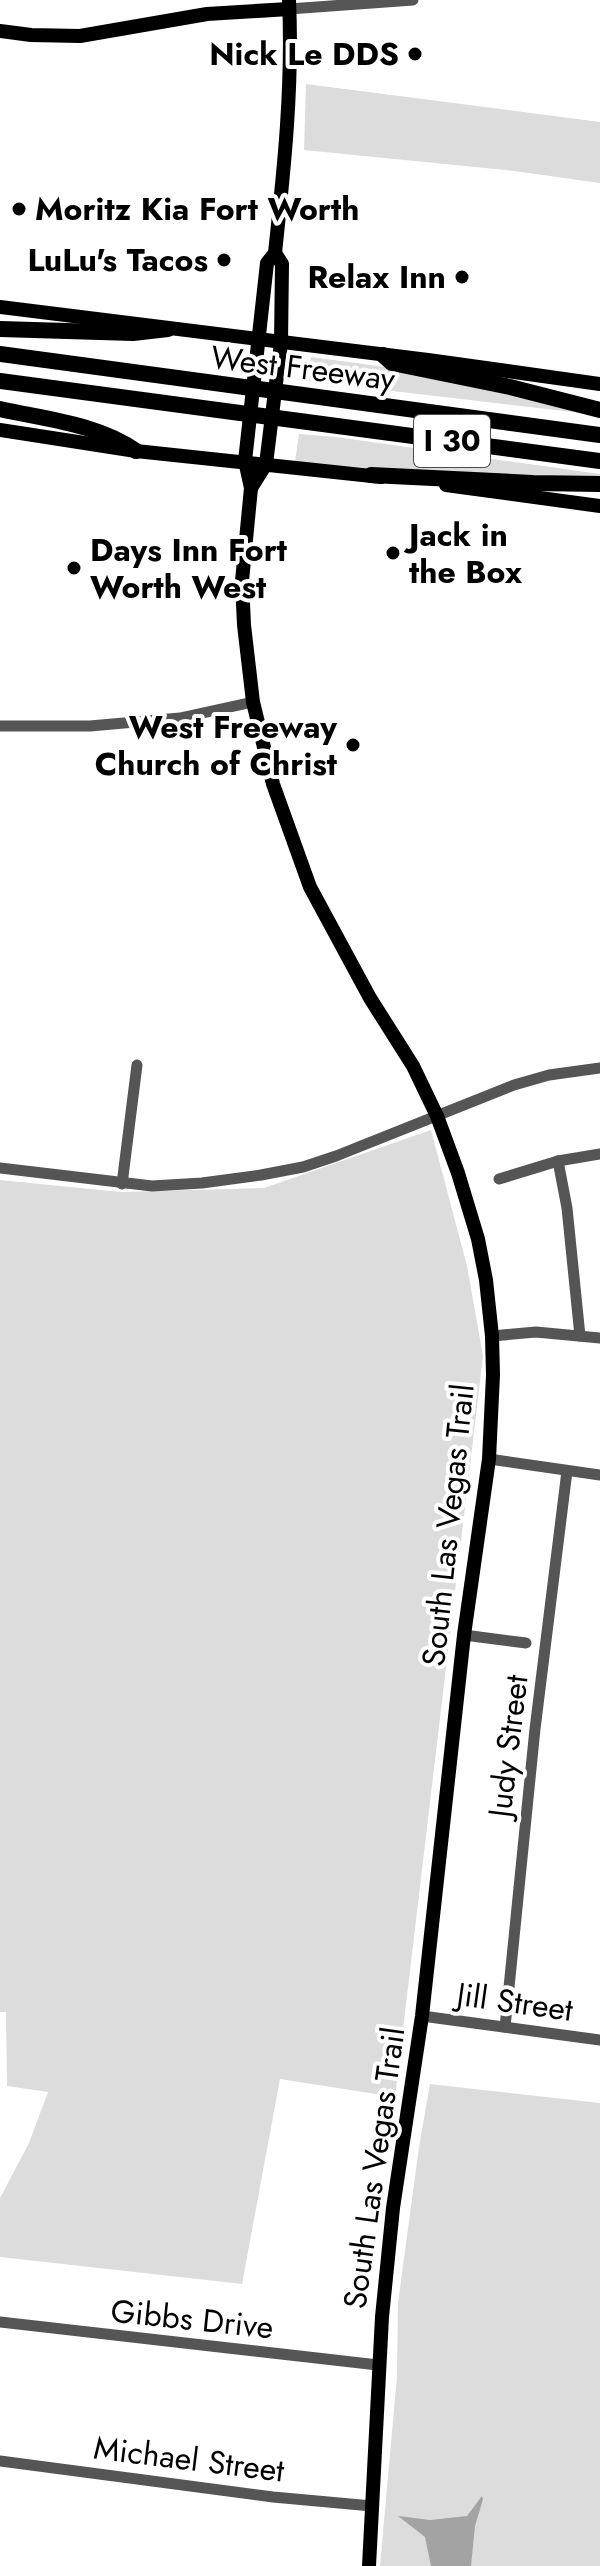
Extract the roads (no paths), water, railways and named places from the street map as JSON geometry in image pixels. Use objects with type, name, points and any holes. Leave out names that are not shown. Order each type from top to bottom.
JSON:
[{"type":"highway","points":[[0,329],[133,333],[168,329]]},
{"type":"highway","name":"West Freeway","points":[[0,354],[600,435]]},
{"type":"highway","points":[[383,355],[392,363],[510,387],[600,410]]},
{"type":"highway","name":"West Freeway","points":[[0,381],[600,461]]},
{"type":"highway","points":[[0,409],[121,440],[136,451]]},
{"type":"highway","points":[[371,475],[600,484]]},
{"type":"main road","points":[[0,31],[80,36],[207,14],[289,4],[290,95],[275,253],[282,264],[281,343],[266,464]]},
{"type":"main road","name":"South Las Vegas Trail","points":[[275,253],[267,263],[245,461],[251,488],[242,581],[253,702],[273,784],[310,887],[370,998],[413,1066],[437,1116],[478,1239],[492,1336],[489,1459],[464,1635],[422,2016],[393,2208],[378,2365],[369,2566]]},
{"type":"main road","name":"West Freeway","points":[[0,307],[600,384]]},
{"type":"main road","points":[[0,430],[136,451],[371,475],[600,506]]},
{"type":"main road","name":"South Las Vegas Trail","points":[[251,488],[266,464]]},
{"type":"street","points":[[289,4],[413,0]]},
{"type":"street","points":[[0,726],[90,726],[180,718],[253,702]]},
{"type":"street","points":[[122,1184],[137,1065]]},
{"type":"street","points":[[0,1168],[152,1186],[202,1183],[303,1167],[514,1085],[560,1073],[600,1068]]},
{"type":"street","points":[[499,1179],[558,1161],[600,1154]]},
{"type":"street","points":[[558,1161],[567,1208],[580,1336]]},
{"type":"street","points":[[492,1336],[536,1332],[600,1338]]},
{"type":"street","points":[[489,1459],[600,1475]]},
{"type":"street","name":"Judy Street","points":[[505,2027],[535,1729],[567,1471]]},
{"type":"street","points":[[464,1635],[526,1643]]},
{"type":"street","name":"Jill Street","points":[[422,2016],[600,2040]]},
{"type":"street","name":"Gibbs Drive","points":[[0,2322],[378,2365]]},
{"type":"street","name":"Michael Street","points":[[0,2461],[273,2497],[372,2506]]},
{"type":"place","name":"Nick Le DDS","points":[[415,54]]},
{"type":"place","name":"Moritz Kia Fort Worth","points":[[19,209]]},
{"type":"place","name":"LuLu's Tacos","points":[[224,260]]},
{"type":"place","name":"Relax Inn","points":[[462,277]]},
{"type":"place","name":"Jack in the Box","points":[[393,553]]},
{"type":"place","name":"Days Inn Fort Worth West","points":[[74,568]]},
{"type":"place","name":"West Freeway Church of Christ","points":[[353,745]]}]
